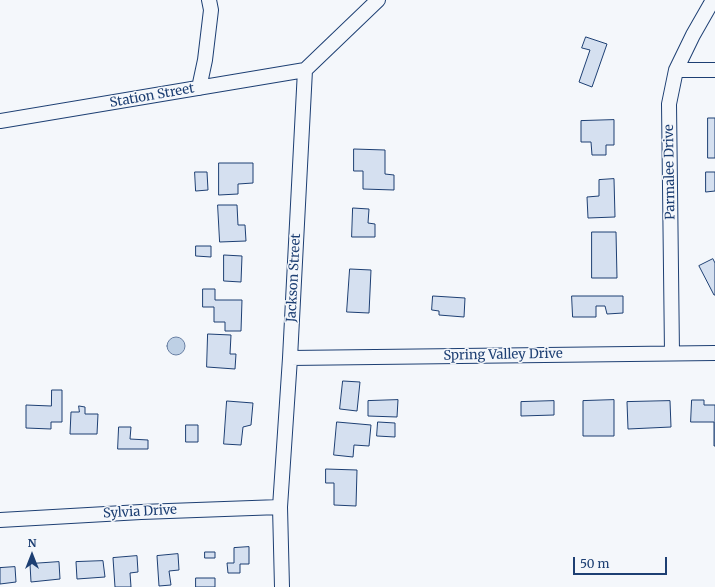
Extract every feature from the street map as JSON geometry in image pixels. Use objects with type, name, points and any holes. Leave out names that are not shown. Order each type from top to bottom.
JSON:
[{"type":"street","points":[[199,88],[205,60],[211,10],[209,0]]},
{"type":"street","points":[[305,70],[378,0]]},
{"type":"street","name":"Parmalee Drive","points":[[672,353],[669,104],[676,70],[693,35],[713,0]]},
{"type":"street","name":"Station Street","points":[[0,121],[305,70]]},
{"type":"street","name":"Jackson Street","points":[[282,587],[280,507],[290,358],[305,70]]},
{"type":"street","points":[[676,70],[715,70]]},
{"type":"street","name":"Spring Valley Drive","points":[[290,358],[715,353]]},
{"type":"street","name":"Sylvia Drive","points":[[0,520],[140,512],[280,507]]},
{"type":"water","points":[[176,337],[182,340],[185,346],[182,352],[176,355],[170,352],[167,346],[170,340]]},
{"type":"building","points":[[586,37],[607,44],[592,87],[579,82],[590,50],[582,48]]},
{"type":"building","points":[[708,118],[715,118],[715,158],[708,158]]},
{"type":"building","points":[[614,120],[614,145],[606,145],[606,155],[592,155],[591,142],[581,142],[581,121]]},
{"type":"building","points":[[354,149],[385,150],[385,174],[394,175],[394,190],[363,189],[363,171],[354,171]]},
{"type":"building","points":[[219,163],[253,163],[253,183],[238,184],[238,194],[219,195]]},
{"type":"building","points":[[195,172],[207,172],[208,190],[196,191]]},
{"type":"building","points":[[706,172],[715,172],[715,191],[706,192]]},
{"type":"building","points":[[614,179],[615,217],[588,218],[587,197],[599,196],[599,180]]},
{"type":"building","points":[[218,205],[237,205],[238,225],[245,225],[246,241],[220,242]]},
{"type":"building","points":[[353,208],[369,209],[368,223],[375,224],[375,237],[352,237]]},
{"type":"building","points":[[592,232],[616,232],[617,278],[592,278]]},
{"type":"building","points":[[196,246],[211,246],[211,257],[196,256]]},
{"type":"building","points":[[224,255],[242,256],[241,282],[224,281]]},
{"type":"building","points":[[713,259],[715,263],[715,295],[699,266]]},
{"type":"building","points":[[350,269],[371,270],[369,313],[347,312]]},
{"type":"building","points":[[203,289],[215,289],[215,300],[242,300],[241,331],[225,331],[225,322],[214,322],[214,307],[203,307]]},
{"type":"building","points":[[433,296],[465,298],[464,317],[439,315],[439,311],[432,310]]},
{"type":"building","points":[[572,296],[623,296],[623,313],[607,314],[605,306],[596,306],[596,317],[573,317]]},
{"type":"building","points":[[208,334],[231,335],[230,354],[236,354],[235,369],[207,367]]},
{"type":"building","points":[[343,381],[360,382],[357,411],[340,409]]},
{"type":"building","points":[[52,390],[62,390],[62,422],[51,422],[51,429],[26,428],[26,405],[51,406]]},
{"type":"building","points":[[398,400],[397,417],[368,416],[368,401]]},
{"type":"building","points":[[614,400],[614,436],[583,436],[583,401]]},
{"type":"building","points":[[692,400],[704,400],[704,405],[715,405],[715,446],[714,422],[691,422]]},
{"type":"building","points":[[227,401],[253,403],[251,425],[243,427],[241,445],[224,444]]},
{"type":"building","points":[[554,401],[554,415],[521,416],[521,402]]},
{"type":"building","points":[[670,401],[671,427],[628,429],[627,402]]},
{"type":"building","points":[[79,406],[85,407],[85,414],[98,414],[97,434],[70,434],[71,412],[79,412]]},
{"type":"building","points":[[337,422],[371,425],[369,446],[354,445],[353,457],[334,455]]},
{"type":"building","points":[[378,422],[395,423],[395,437],[377,436]]},
{"type":"building","points":[[186,425],[198,425],[198,442],[186,442]]},
{"type":"building","points":[[119,427],[131,427],[130,439],[148,440],[148,449],[118,449]]},
{"type":"building","points":[[326,469],[357,470],[356,506],[334,505],[334,483],[326,483]]},
{"type":"building","points":[[249,547],[249,564],[240,564],[240,573],[228,573],[227,563],[234,563],[234,548]]},
{"type":"building","points":[[205,552],[215,552],[215,558],[205,558]]},
{"type":"building","points":[[178,554],[179,570],[169,571],[171,585],[159,586],[157,556]]},
{"type":"building","points":[[137,556],[138,572],[130,573],[131,587],[115,587],[113,558]]},
{"type":"building","points":[[103,561],[105,577],[77,579],[76,562]]},
{"type":"building","points":[[59,562],[60,579],[31,582],[30,564]]},
{"type":"building","points":[[15,567],[16,582],[0,584],[0,568]]},
{"type":"building","points":[[196,578],[215,578],[215,587],[196,587]]}]
